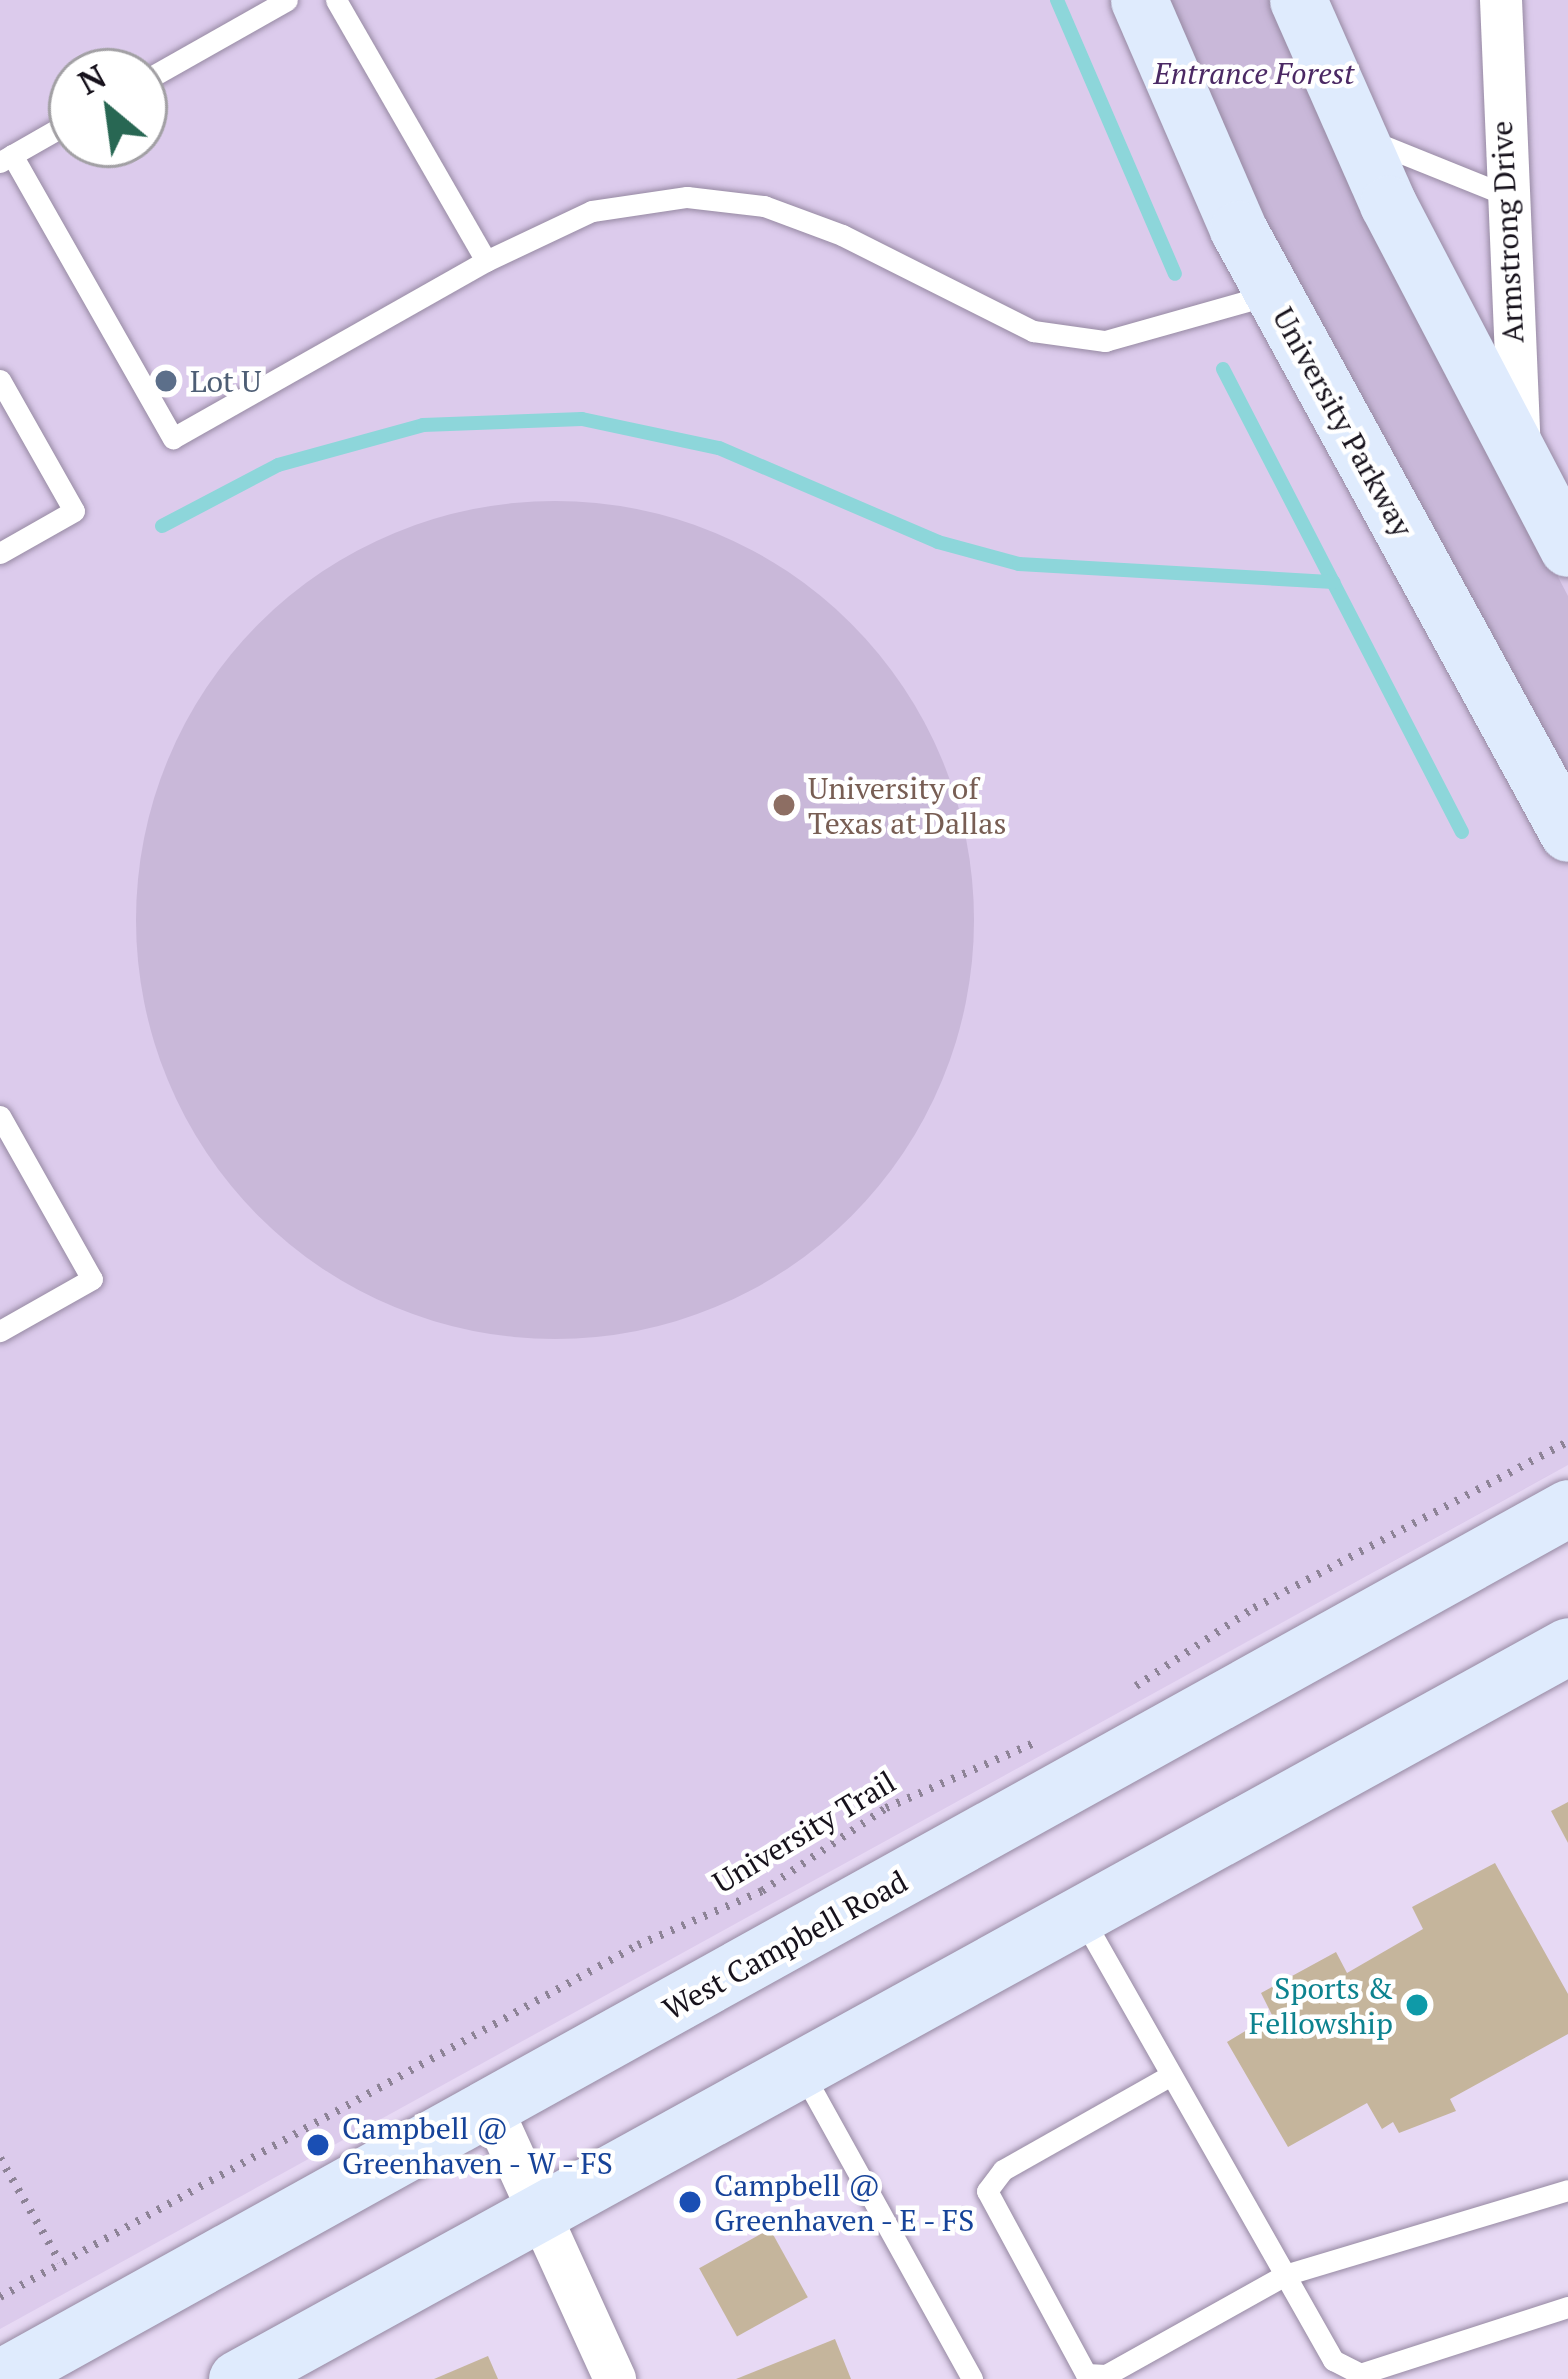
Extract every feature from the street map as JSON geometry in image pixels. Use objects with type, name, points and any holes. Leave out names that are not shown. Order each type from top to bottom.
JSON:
[{"type":"main road","name":"University Parkway","points":[[1139,0],[1273,294],[1568,833]]},
{"type":"main road","points":[[1298,0],[1357,135],[1568,548]]},
{"type":"main road","name":"West Campbell Road","points":[[0,2378],[1568,1508]]},
{"type":"main road","points":[[261,2373],[542,2211],[1568,1646]]},
{"type":"street","name":"Armstrong Drive","points":[[1501,0],[1502,194],[1522,464]]},
{"type":"street","points":[[492,2109],[616,2379]]},
{"type":"lane","points":[[168,67],[287,0]]},
{"type":"lane","points":[[336,0],[486,261]]},
{"type":"lane","points":[[48,135],[6,159],[173,438],[486,261],[592,212],[687,197],[764,206],[842,236],[1033,331],[1105,341],[1273,294]]},
{"type":"lane","points":[[1357,135],[1502,194]]},
{"type":"lane","points":[[0,380],[74,511],[0,553]]},
{"type":"lane","points":[[0,1116],[92,1279],[0,1331]]},
{"type":"lane","points":[[1080,1913],[1333,2360],[1360,2374],[1568,2307]]},
{"type":"lane","points":[[801,2068],[972,2379]]},
{"type":"lane","points":[[1171,2075],[1003,2170],[987,2191],[1072,2360],[1106,2375],[1285,2275],[1568,2190]]},
{"type":"path","points":[[1126,1693],[1254,1608],[1568,1442]]},
{"type":"path","name":"University Trail","points":[[0,2297],[638,1945],[762,1891],[886,1808],[1042,1739]]},
{"type":"path","points":[[0,2158],[61,2262]]},
{"type":"shaded area","name":"University of Texas at Dallas","points":[[0,0],[1568,0],[1568,1465],[0,2329]]},
{"type":"green space","name":"Entrance Forest","points":[[1167,0],[1281,0],[1359,196],[1568,596],[1568,795],[1266,234]]},
{"type":"green space","points":[[555,501],[637,510],[715,533],[788,572],[851,624],[903,687],[942,760],[965,838],[974,920],[965,1002],[942,1080],[903,1153],[851,1216],[788,1268],[715,1307],[637,1330],[555,1339],[473,1330],[395,1307],[322,1268],[259,1216],[207,1153],[168,1080],[145,1002],[136,920],[145,838],[168,760],[207,687],[259,624],[322,572],[395,533],[473,510]]},
{"type":"building","points":[[1568,1802],[1568,1843],[1551,1811]]},
{"type":"building","name":"Sports & Fellowship","points":[[1495,1863],[1568,1994],[1568,2034],[1450,2099],[1456,2111],[1399,2133],[1393,2122],[1382,2129],[1367,2103],[1288,2147],[1227,2042],[1272,2015],[1261,1993],[1336,1952],[1347,1973],[1423,1929],[1412,1907]]},
{"type":"building","points":[[770,2229],[808,2297],[737,2336],[699,2268]]},
{"type":"building","points":[[835,2339],[851,2379],[736,2379]]},
{"type":"building","points":[[488,2356],[498,2379],[434,2379]]},
{"type":"waterway","points":[[1057,0],[1175,274]]},
{"type":"waterway","points":[[1223,369],[1462,832]]},
{"type":"waterway","points":[[162,526],[278,465],[423,425],[582,419],[719,448],[938,542],[1019,564],[1333,582]]},
{"type":"place","name":"Lot U","points":[[166,381]]},
{"type":"place","name":"University of Texas at Dallas","points":[[784,805]]},
{"type":"place","name":"Sports & Fellowship","points":[[1417,2005]]},
{"type":"place","name":"Campbell @ Greenhaven - W - FS","points":[[318,2145]]},
{"type":"place","name":"Campbell @ Greenhaven - E - FS","points":[[690,2202]]}]
